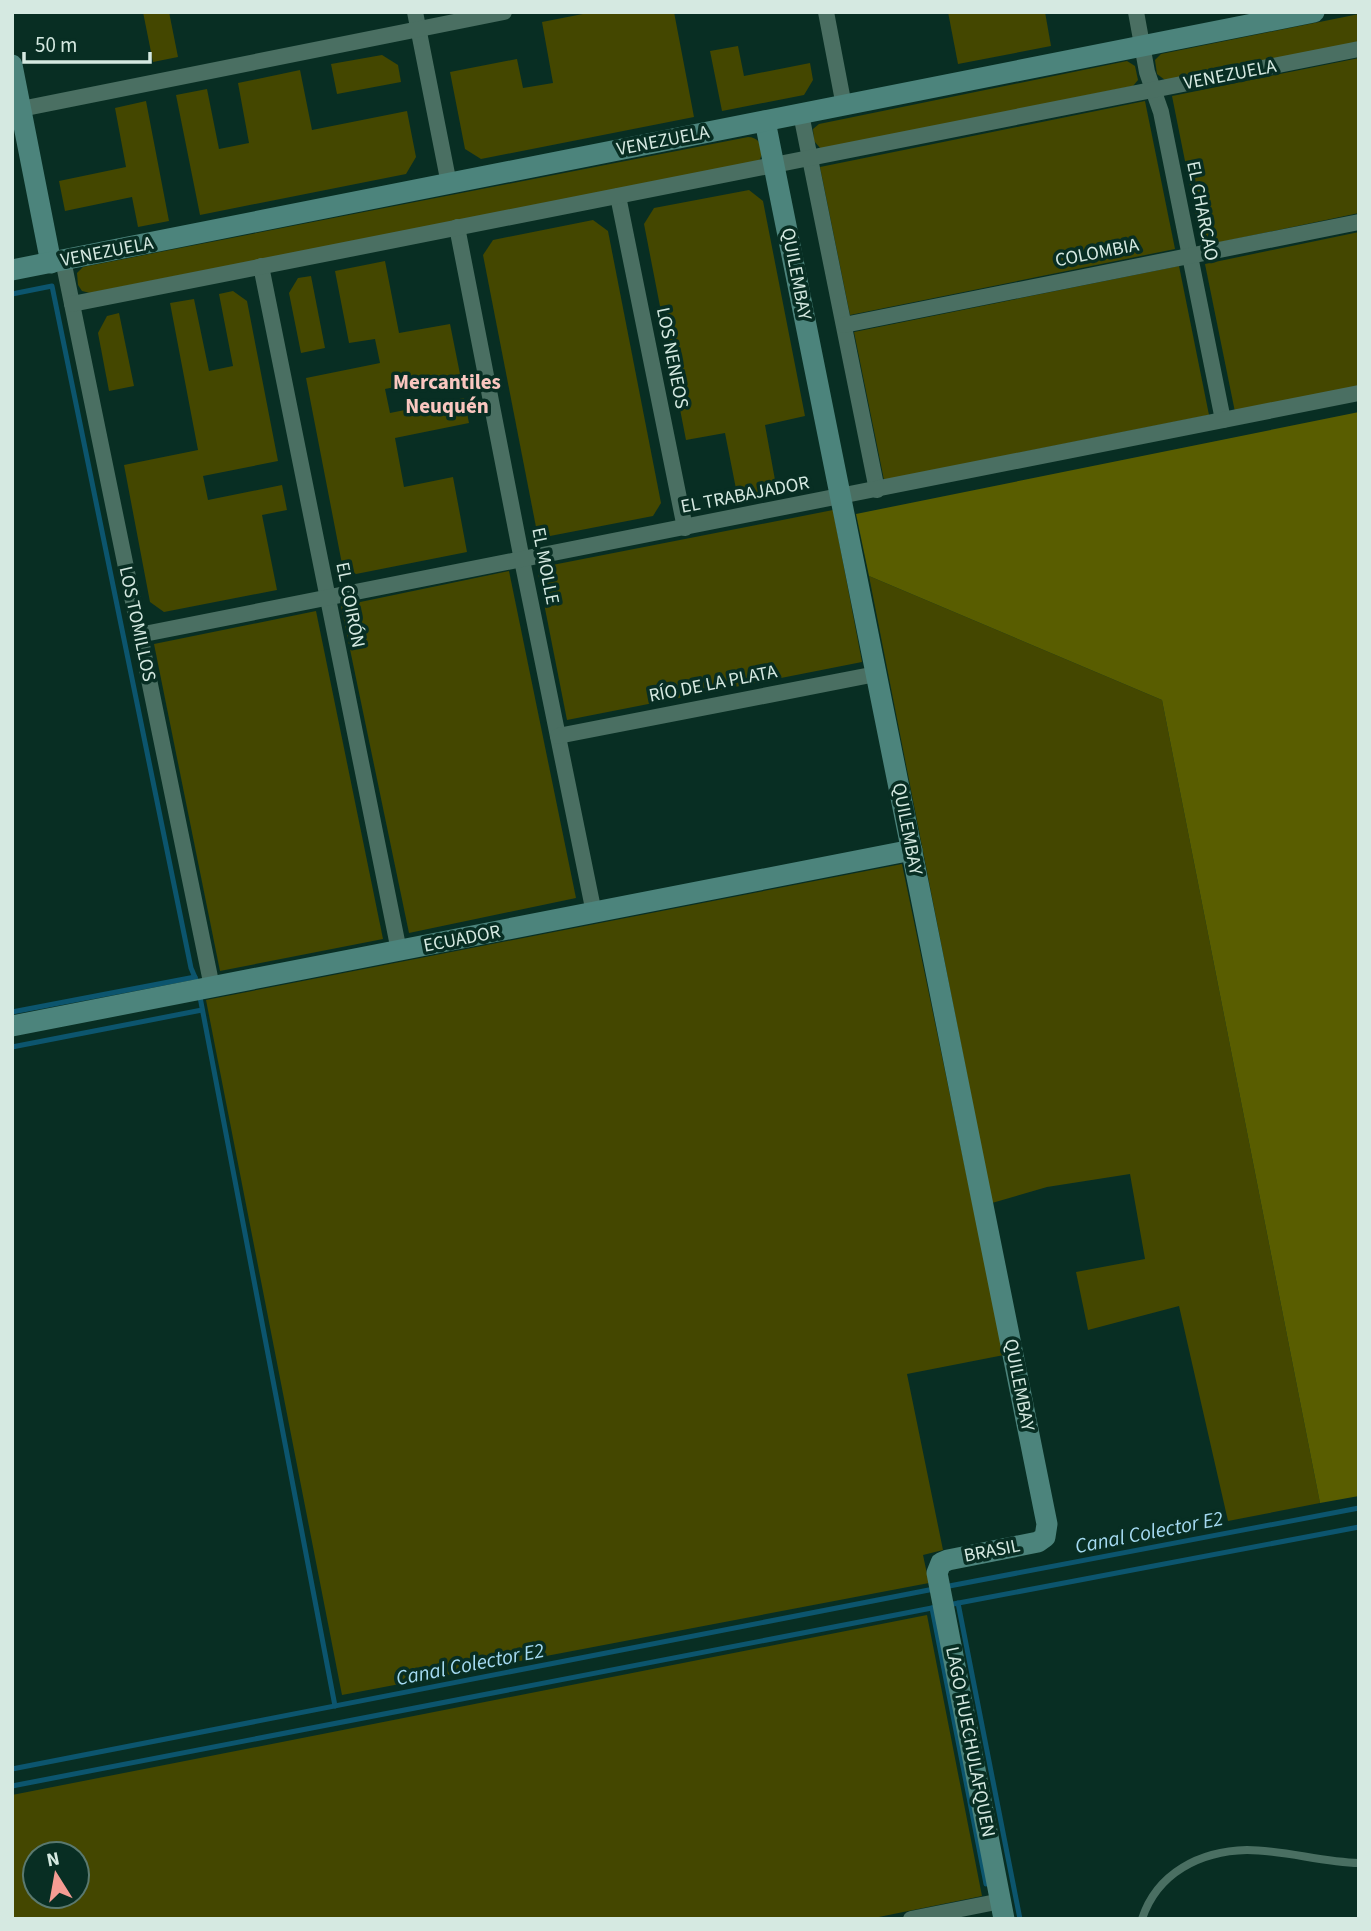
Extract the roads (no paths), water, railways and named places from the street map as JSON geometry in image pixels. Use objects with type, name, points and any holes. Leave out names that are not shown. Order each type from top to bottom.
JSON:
[{"type":"street","points":[[415,12],[449,184]]},
{"type":"street","points":[[21,109],[504,12]]},
{"type":"street","points":[[826,12],[844,106]]},
{"type":"street","name":"EL CHARCAO","points":[[1136,12],[1161,112],[1223,420]]},
{"type":"street","name":"VENEZUELA","points":[[12,270],[1314,12]]},
{"type":"street","name":"VENEZUELA","points":[[72,304],[1359,49]]},
{"type":"street","name":"LOS TOMILLOS","points":[[12,65],[57,262],[72,304],[212,987]]},
{"type":"street","name":"QUILEMBAY","points":[[802,114],[877,490]]},
{"type":"street","name":"QUILEMBAY","points":[[765,121],[1047,1524],[1045,1537]]},
{"type":"street","name":"LOS NENEOS","points":[[618,196],[685,528]]},
{"type":"street","name":"COLOMBIA","points":[[844,325],[1359,222]]},
{"type":"street","name":"EL MOLLE","points":[[457,228],[594,913]]},
{"type":"street","name":"EL COIRÓN","points":[[261,266],[399,951]]},
{"type":"street","name":"EL TRABAJADOR","points":[[139,635],[1359,393]]},
{"type":"street","name":"RÍO DE LA PLATA","points":[[558,736],[876,674]]},
{"type":"street","name":"ECUADOR","points":[[12,1026],[912,850]]},
{"type":"street","name":"BRASIL","points":[[939,1566],[948,1560],[1034,1544],[1045,1537]]},
{"type":"street","name":"LAGO HUECHULAFQUEN","points":[[939,1566],[937,1576],[1002,1910]]},
{"type":"street","points":[[911,1919],[1002,1910]]},
{"type":"lane","points":[[1142,1919],[1153,1894],[1172,1873],[1215,1854],[1256,1851],[1359,1863]]},
{"type":"waterway","points":[[12,294],[52,286],[191,968],[197,982]]},
{"type":"waterway","points":[[12,1012],[195,977]]},
{"type":"waterway","points":[[200,997],[335,1706]]},
{"type":"waterway","points":[[12,1047],[202,1010]]},
{"type":"waterway","name":"Canal Colector E2","points":[[944,1587],[1359,1508]]},
{"type":"waterway","points":[[948,1605],[1359,1527]]},
{"type":"waterway","name":"Canal Colector E2","points":[[12,1769],[934,1589]]},
{"type":"waterway","points":[[958,1603],[1020,1919]]},
{"type":"waterway","points":[[12,1786],[937,1607]]},
{"type":"waterway","points":[[932,1608],[986,1884]]},
{"type":"district","name":"Mercantiles Neuquén","points":[[447,394]]}]
